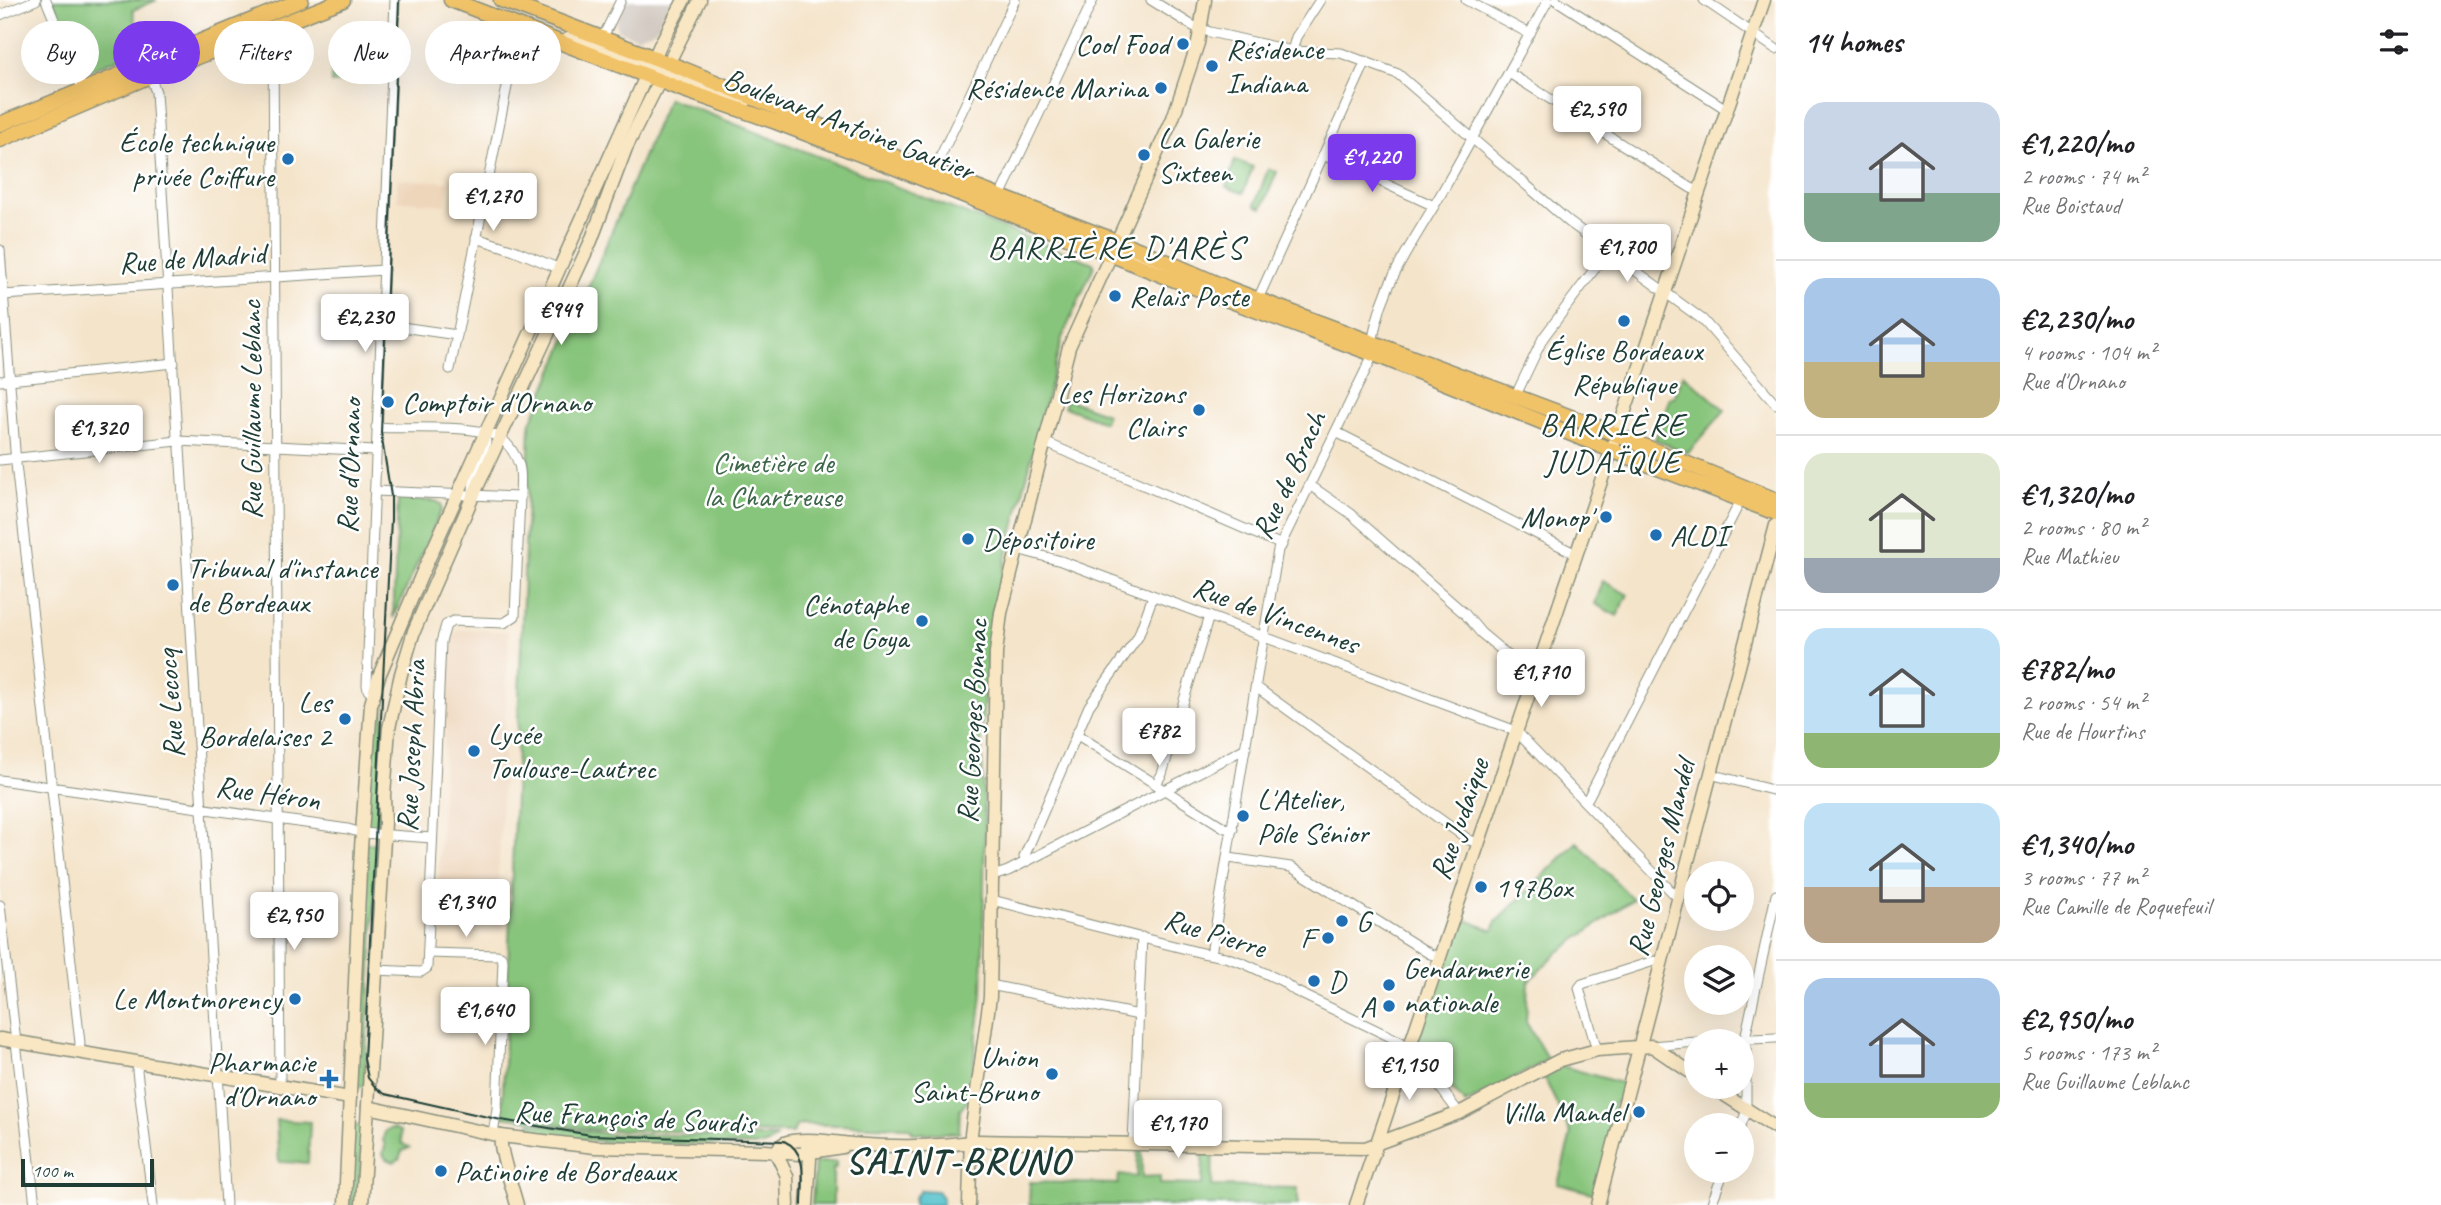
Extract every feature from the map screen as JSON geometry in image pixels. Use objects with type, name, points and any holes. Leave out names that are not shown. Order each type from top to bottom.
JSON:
[{"type":"main road","points":[[200,47],[301,0]]},
{"type":"main road","points":[[288,21],[343,0]]},
{"type":"main road","name":"Boulevard Antoine Gautier","points":[[451,0],[506,21]]},
{"type":"main road","name":"Boulevard Antoine Gautier","points":[[501,0],[602,40],[656,70],[776,122],[1110,255],[1371,347]]},
{"type":"main road","points":[[362,1205],[384,796],[389,728],[401,674],[433,584],[591,241],[684,0]]},
{"type":"main road","points":[[373,695],[388,653],[560,269],[656,70],[699,0]]},
{"type":"main road","name":"Rue Georges Bonnac","points":[[969,1205],[971,1142],[990,985],[996,653],[1002,614],[1069,347],[1173,118],[1201,29],[1205,0]]},
{"type":"main road","name":"Rue Judaïque","points":[[1356,1205],[1380,1143],[1409,1048],[1764,0]]},
{"type":"main road","name":"Boulevard Antoine Gautier","points":[[561,40],[772,106],[933,172],[1117,241],[1371,347]]},
{"type":"main road","points":[[3,134],[83,91],[113,82]]},
{"type":"main road","points":[[3,134],[118,84]]},
{"type":"main road","points":[[1110,255],[1137,257],[1227,288]]},
{"type":"main road","points":[[1371,347],[1616,435],[1776,500]]},
{"type":"main road","points":[[1371,347],[1611,450],[1776,513]]},
{"type":"main road","name":"Rue Georges Mandel","points":[[1598,1205],[1645,1046],[1661,963],[1776,525]]},
{"type":"main road","name":"Rue d'Ornano","points":[[345,1205],[362,833],[373,695]]},
{"type":"main road","points":[[0,1039],[350,1098]]},
{"type":"main road","points":[[788,1205],[787,1176],[776,1153],[783,1144],[800,1140],[853,1144],[1140,1142],[1365,1148],[1459,1113],[1560,1060],[1597,1050],[1645,1046],[1684,1069]]},
{"type":"main road","points":[[1732,1099],[1776,1128]]},
{"type":"main road","name":"Rue François de Sourdis","points":[[368,1107],[502,1136],[595,1147],[809,1154],[853,1144]]},
{"type":"main road","points":[[502,1136],[517,1205]]},
{"type":"main road","points":[[800,1140],[808,1147],[809,1154],[807,1205]]},
{"type":"street","points":[[0,15],[36,0]]},
{"type":"street","points":[[46,0],[83,91]]},
{"type":"street","name":"Rue d'Ornano","points":[[373,695],[367,685],[395,0]]},
{"type":"street","points":[[602,40],[621,0]]},
{"type":"street","points":[[933,172],[992,43],[1015,0]]},
{"type":"street","points":[[1000,196],[1093,0]]},
{"type":"street","points":[[1151,0],[1201,29],[1292,51],[1330,51],[1398,74],[1548,205],[1703,320],[1776,404]]},
{"type":"street","points":[[1292,51],[1297,37],[1320,0]]},
{"type":"street","points":[[1466,0],[1530,34]]},
{"type":"street","name":"Rue de Brach","points":[[1211,954],[1279,550],[1370,361],[1373,331],[1393,273],[1434,206],[1548,0]]},
{"type":"street","points":[[1556,0],[1726,109]]},
{"type":"street","points":[[1704,0],[1776,49]]},
{"type":"street","points":[[1258,299],[1366,61]]},
{"type":"street","points":[[1509,73],[1699,191]]},
{"type":"street","name":"Rue Lecocq","points":[[153,84],[156,93],[174,363],[226,1205]]},
{"type":"street","name":"Rue Guillaume Leblanc","points":[[273,84],[280,1085]]},
{"type":"street","points":[[450,369],[507,84]]},
{"type":"street","points":[[772,106],[776,122]]},
{"type":"street","points":[[1323,155],[1434,206]]},
{"type":"street","points":[[476,238],[560,269]]},
{"type":"street","points":[[0,250],[5,380],[52,787],[79,1052]]},
{"type":"street","points":[[1515,397],[1543,338],[1608,251]]},
{"type":"street","name":"Rue de Madrid","points":[[3,295],[384,270]]},
{"type":"street","points":[[381,324],[457,335]]},
{"type":"street","points":[[5,380],[174,363]]},
{"type":"street","points":[[375,491],[520,497],[518,463],[510,448],[500,438],[486,432],[376,427]]},
{"type":"street","points":[[473,496],[474,474],[483,454],[486,432]]},
{"type":"street","points":[[1336,432],[1576,554]]},
{"type":"street","points":[[0,460],[178,441],[375,451]]},
{"type":"street","points":[[1044,442],[1282,545]]},
{"type":"street","points":[[1311,486],[1350,513],[1465,614],[1481,633],[1526,671],[1535,675]]},
{"type":"street","name":"Rue Joseph Abria","points":[[428,953],[443,633],[446,625],[453,621],[504,623],[512,619],[516,611],[520,497]]},
{"type":"street","points":[[1584,801],[1595,786],[1741,500]]},
{"type":"street","name":"Rue de Vincennes","points":[[1017,549],[1061,561],[1516,731]]},
{"type":"street","points":[[1026,861],[1024,857],[1089,706],[1138,637],[1153,596]]},
{"type":"street","points":[[1160,787],[1209,616]]},
{"type":"street","points":[[1256,687],[1469,840],[1479,843]]},
{"type":"street","points":[[1516,731],[1678,896]]},
{"type":"street","points":[[1076,734],[1225,828],[1233,829]]},
{"type":"street","points":[[993,876],[1026,861],[1160,787],[1246,748]]},
{"type":"street","points":[[1710,774],[1776,791]]},
{"type":"street","name":"Rue Héron","points":[[0,780],[384,835]]},
{"type":"street","points":[[384,835],[432,838]]},
{"type":"street","points":[[1229,858],[1291,867],[1430,954],[1440,957]]},
{"type":"street","points":[[1748,1029],[1773,920],[1776,895]]},
{"type":"street","name":"Rue Pierre","points":[[992,900],[1243,962],[1409,1048]]},
{"type":"street","points":[[0,905],[35,1205]]},
{"type":"street","points":[[1133,1144],[1142,937]]},
{"type":"street","points":[[375,970],[421,972],[427,968],[428,953],[501,956],[503,961],[497,1109],[502,1136]]},
{"type":"street","points":[[1597,1050],[1579,988],[1582,984],[1654,961],[1661,963]]},
{"type":"street","points":[[990,985],[1139,1015]]},
{"type":"street","points":[[1754,1039],[1776,1038]]},
{"type":"street","points":[[1645,1046],[1684,1043]]},
{"type":"street","points":[[1409,1048],[1459,1113]]},
{"type":"street","points":[[139,1062],[137,1071],[153,1205]]},
{"type":"street","points":[[1745,1099],[1746,1113]]},
{"type":"street","points":[[1711,1205],[1719,1183]]},
{"type":"shaded area","points":[[628,0],[671,0],[656,30],[640,35],[639,38],[619,31],[616,23]]},
{"type":"shaded area","points":[[398,179],[449,182],[445,205],[397,200]]},
{"type":"shaded area","name":"Lycée Toulouse-Lautrec","points":[[459,630],[509,631],[498,885],[438,882],[449,638]]},
{"type":"green space","points":[[53,0],[157,0],[133,10],[135,21],[113,21],[113,61],[99,66],[99,21],[61,21]]},
{"type":"green space","name":"Cimetière de la Chartreuse","points":[[668,98],[1093,263],[1094,266],[1062,338],[992,614],[981,737],[985,826],[982,995],[969,1100],[960,1109],[959,1133],[913,1133],[906,1127],[801,1124],[796,1126],[793,1133],[597,1130],[502,1116],[530,425]]},
{"type":"green space","points":[[1235,160],[1253,167],[1243,193],[1226,187]]},
{"type":"green space","points":[[1268,169],[1277,172],[1262,208],[1255,205]]},
{"type":"green space","points":[[1683,374],[1725,410],[1688,453],[1655,440],[1670,397],[1674,397]]},
{"type":"green space","points":[[1066,399],[1107,414],[1104,422],[1064,407]]},
{"type":"green space","points":[[398,499],[436,501],[441,504],[442,509],[393,618]]},
{"type":"green space","points":[[1603,581],[1628,595],[1617,616],[1595,604]]},
{"type":"green space","points":[[385,675],[380,828],[367,826],[373,707]]},
{"type":"green space","points":[[1577,842],[1633,899],[1556,954],[1528,982],[1526,1022],[1548,1060],[1465,1104],[1416,1045],[1460,917],[1493,931],[1496,922]]},
{"type":"green space","points":[[365,843],[378,844],[364,1087],[355,1086],[366,881]]},
{"type":"green space","points":[[1562,1066],[1624,1084],[1619,1102],[1615,1102],[1611,1119],[1615,1120],[1596,1194],[1558,1184],[1571,1134],[1543,1075]]},
{"type":"green space","points":[[276,1120],[310,1122],[308,1163],[279,1162]]},
{"type":"green space","points":[[530,1123],[607,1134],[777,1137],[762,1146],[608,1142],[529,1134]]},
{"type":"green space","points":[[353,1126],[363,1126],[358,1205],[350,1205]]},
{"type":"green space","points":[[392,1128],[400,1131],[402,1143],[409,1148],[402,1151],[399,1159],[394,1162],[386,1159],[383,1154],[385,1131]]},
{"type":"green space","points":[[1138,1149],[1142,1149],[1142,1177],[1160,1176],[1160,1184],[1202,1185],[1203,1150],[1213,1151],[1212,1186],[1298,1188],[1298,1205],[1029,1205],[1030,1182],[1118,1184],[1119,1175],[1137,1177]]},
{"type":"green space","points":[[815,1162],[836,1162],[836,1168],[833,1168],[833,1205],[812,1205]]},
{"type":"water","points":[[921,1190],[937,1191],[943,1199],[943,1205],[914,1205],[914,1198]]},
{"type":"tram line","points":[[399,0],[381,433],[391,496],[391,519],[364,1059],[368,1078],[385,1094],[501,1120],[591,1135],[784,1141],[792,1146],[801,1160],[802,1205]]},
{"type":"place","name":"Cool Food","points":[[1183,44]]},
{"type":"place","name":"Résidence Indiana","points":[[1212,66]]},
{"type":"place","name":"Résidence Marina","points":[[1161,88]]},
{"type":"place","name":"La Galerie Sixteen","points":[[1144,155]]},
{"type":"place","name":"École technique privée Coiffure","points":[[288,159]]},
{"type":"place","name":"Relais Poste","points":[[1115,296]]},
{"type":"place","name":"Église Bordeaux République","points":[[1624,321]]},
{"type":"place","name":"Comptoir d'Ornano","points":[[388,402]]},
{"type":"place","name":"Les Horizons Clairs","points":[[1199,410]]},
{"type":"place","name":"Monop'","points":[[1606,517]]},
{"type":"place","name":"ALDI","points":[[1656,535]]},
{"type":"place","name":"Dépositoire","points":[[968,539]]},
{"type":"place","name":"Tribunal d'instance de Bordeaux","points":[[173,585]]},
{"type":"place","name":"Cénotaphe de Goya","points":[[922,621]]},
{"type":"place","name":"Les Bordelaises 2","points":[[345,719]]},
{"type":"place","name":"Lycée Toulouse-Lautrec","points":[[474,751]]},
{"type":"place","name":"L'Atelier, Pôle Sénior","points":[[1243,816]]},
{"type":"place","name":"197Box","points":[[1481,887]]},
{"type":"place","name":"G","points":[[1342,921]]},
{"type":"place","name":"F","points":[[1328,938]]},
{"type":"place","name":"D","points":[[1314,981]]},
{"type":"place","name":"Gendarmerie nationale","points":[[1389,985]]},
{"type":"place","name":"Le Montmorency","points":[[295,999]]},
{"type":"place","name":"A","points":[[1389,1006]]},
{"type":"place","name":"Union Saint-Bruno","points":[[1052,1074]]},
{"type":"place","name":"Pharmacie d'Ornano","points":[[329,1079]]},
{"type":"place","name":"Villa Mandel","points":[[1639,1112]]},
{"type":"place","name":"Patinoire de Bordeaux","points":[[441,1171]]},
{"type":"district","name":"BARRIÈRE D'ARÈS","points":[[1116,247]]},
{"type":"district","name":"BARRIÈRE JUDAÏQUE","points":[[1613,442]]},
{"type":"district","name":"SAINT-BRUNO","points":[[958,1160]]}]
